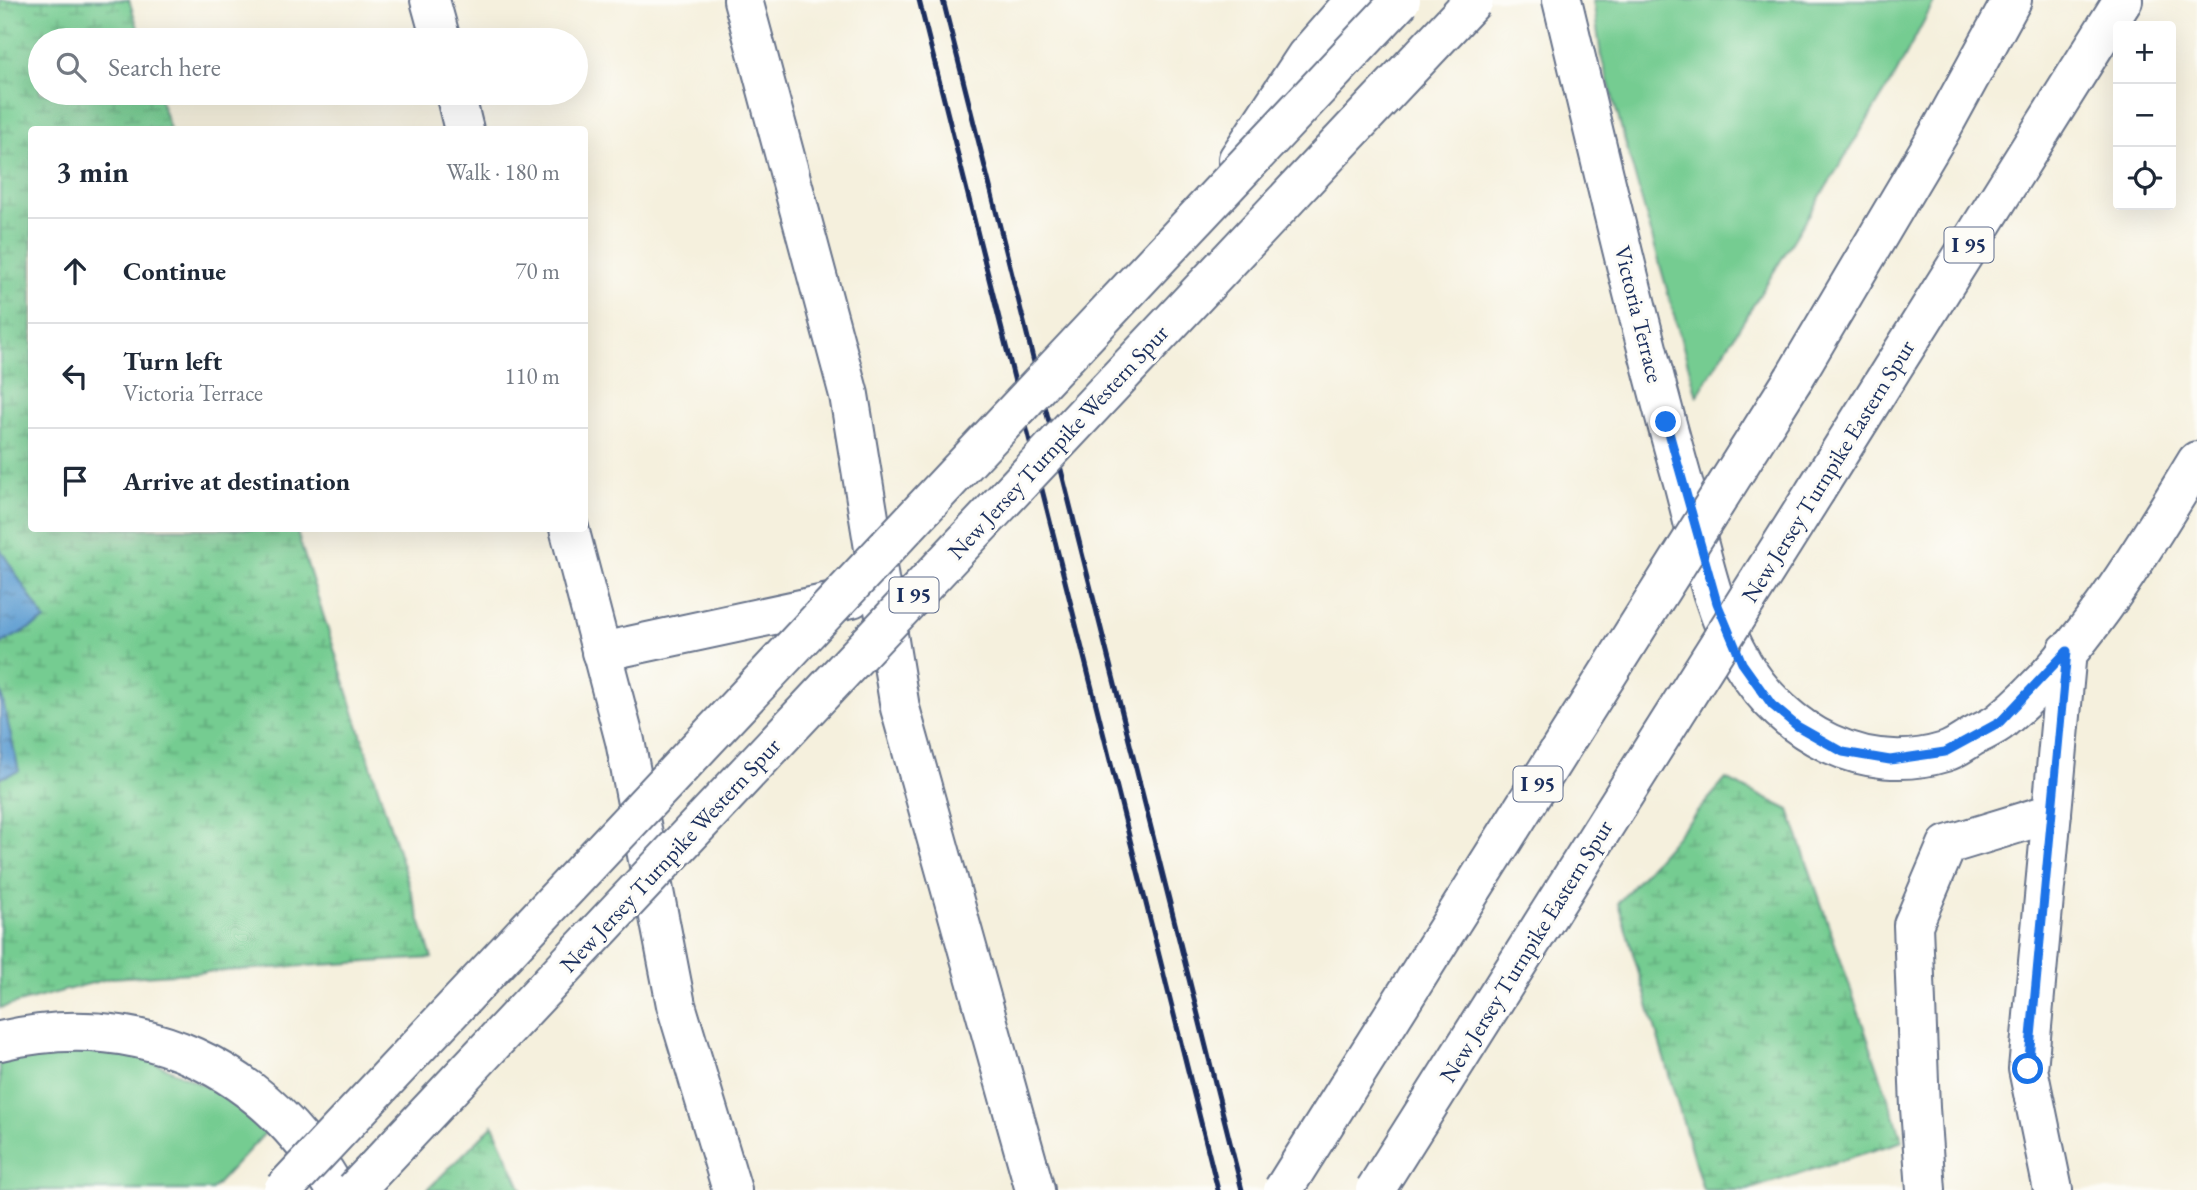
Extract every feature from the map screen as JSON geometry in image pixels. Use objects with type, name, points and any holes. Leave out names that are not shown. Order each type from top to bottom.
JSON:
[{"type":"main road","points":[[430,0],[438,28]]},
{"type":"main road","points":[[743,0],[849,395],[900,708],[1035,1190]]},
{"type":"main road","points":[[1206,208],[1306,55],[1355,0]]},
{"type":"main road","name":"I 95","points":[[284,1190],[1401,0]]},
{"type":"main road","name":"New Jersey Turnpike Western Spur","points":[[355,1190],[1474,0]]},
{"type":"main road","name":"Victoria Terrace","points":[[1562,0],[1666,422],[1717,603],[1742,663],[1772,705],[1797,726],[1843,752],[1890,760],[1945,752],[2000,722],[2089,625],[2197,461]]},
{"type":"main road","name":"I 95","points":[[1283,1190],[1794,378],[1936,139],[2012,0]]},
{"type":"main road","name":"New Jersey Turnpike Eastern Spur","points":[[1375,1190],[2123,0]]},
{"type":"main road","points":[[458,105],[463,126]]},
{"type":"main road","points":[[570,532],[625,741],[676,1005],[732,1190]]},
{"type":"main road","points":[[601,652],[881,592]]},
{"type":"main road","points":[[2053,1190],[2028,1069],[2067,651]]},
{"type":"main road","points":[[1926,1190],[1913,925],[1947,845],[2052,813]]},
{"type":"main road","points":[[0,1041],[76,1031],[109,1033],[156,1043],[207,1062],[268,1103],[288,1123],[336,1190]]},
{"type":"green space","points":[[0,0],[129,0],[138,28],[28,28],[28,105],[162,105],[169,126],[28,126],[28,532],[297,532],[432,958],[111,978],[0,1008],[0,778],[19,771],[0,689],[0,644],[45,620],[0,549]]},
{"type":"green space","points":[[1593,0],[1935,0],[1896,74],[1697,396],[1601,56]]},
{"type":"green space","points":[[1726,779],[1789,810],[1903,1141],[1747,1190],[1703,1190],[1618,903]]},
{"type":"green space","points":[[63,1049],[147,1059],[231,1098],[267,1131],[212,1190],[0,1190],[0,1063]]},
{"type":"green space","points":[[493,1125],[522,1190],[427,1190]]},
{"type":"water","points":[[0,549],[45,620],[0,644]]},
{"type":"water","points":[[0,689],[19,771],[0,778]]},
{"type":"railway","points":[[919,0],[1218,1190]]},
{"type":"railway","points":[[943,0],[1242,1190]]},
{"type":"route","points":[[1666,422],[1717,603],[1742,663],[1772,705],[1797,726],[1843,752],[1890,760],[1945,752],[2000,722],[2043,680],[2067,651],[2028,1069]]}]
